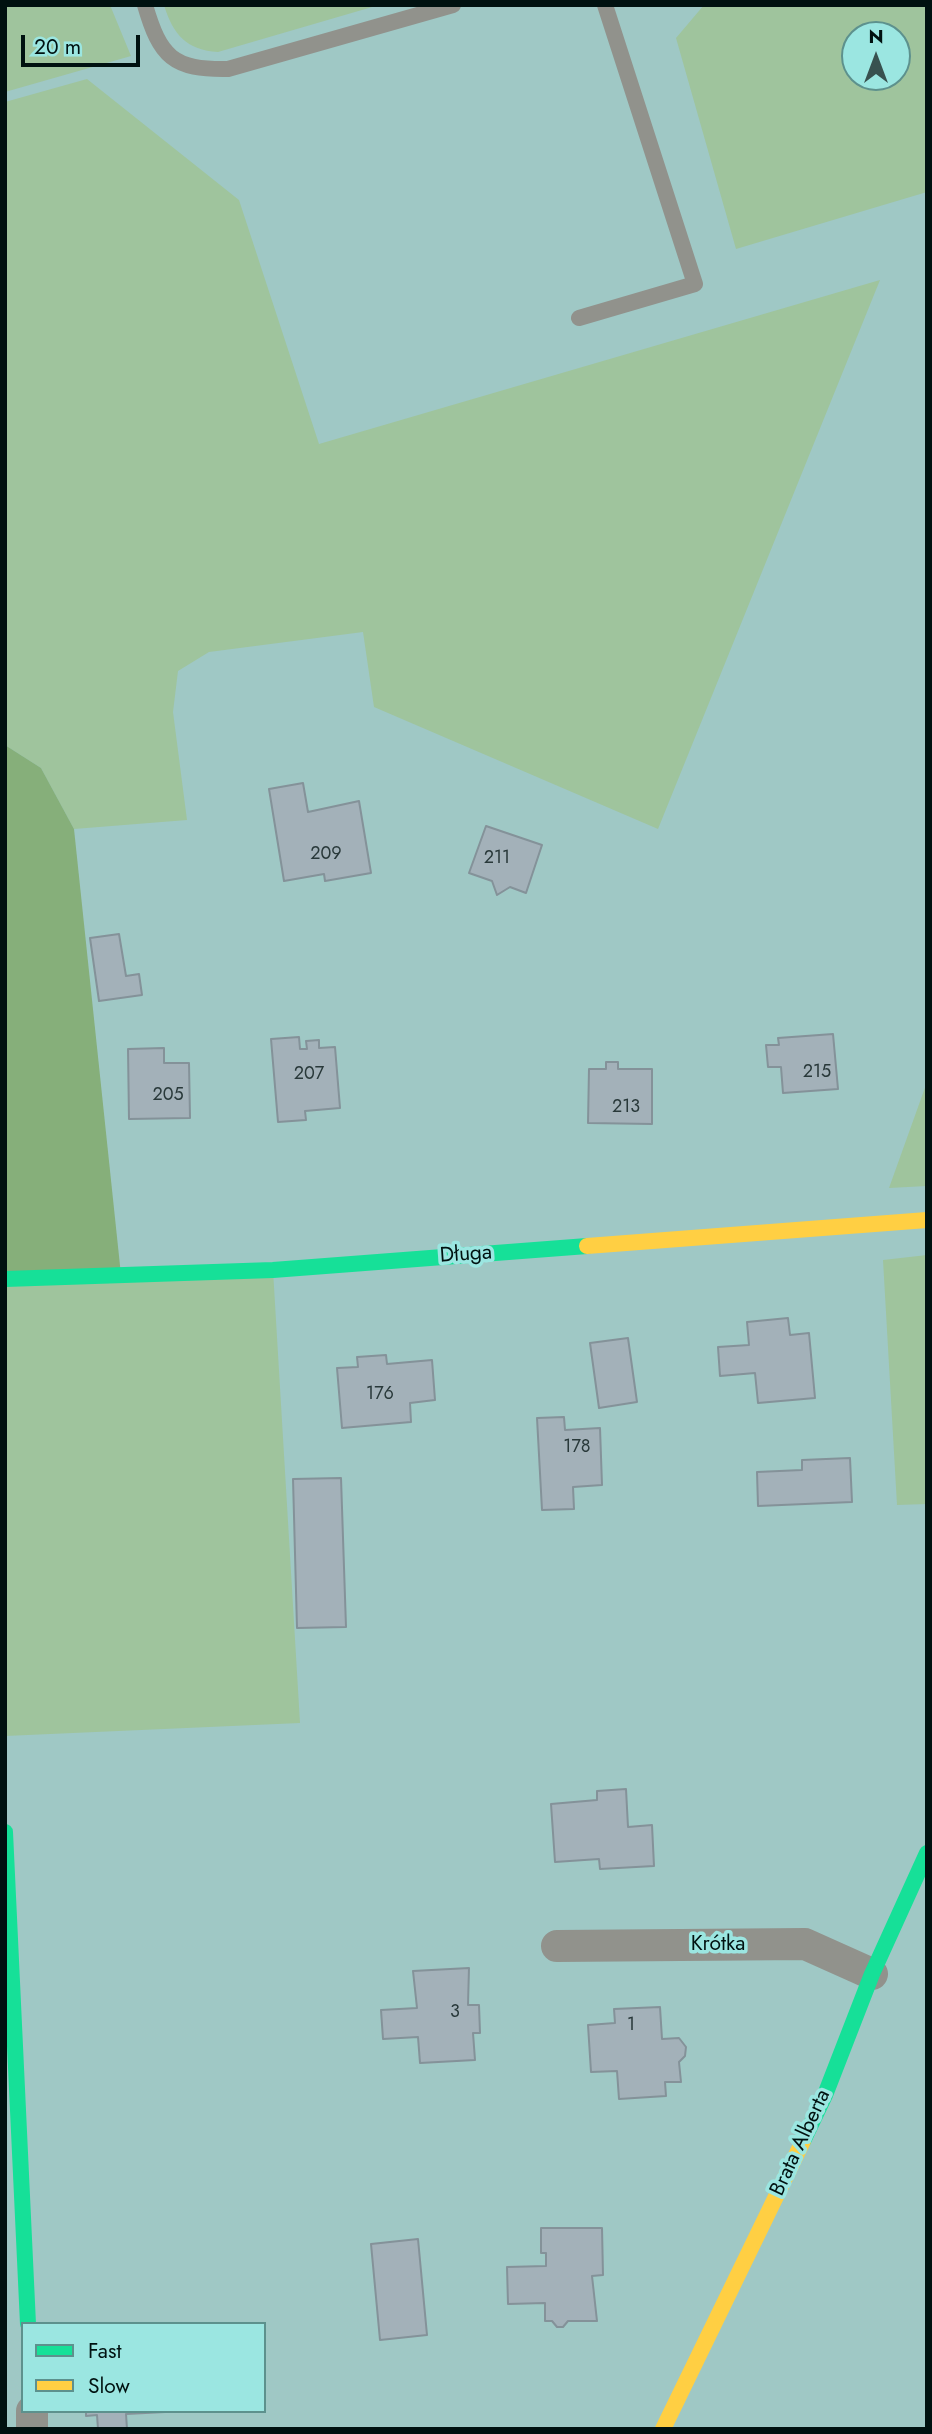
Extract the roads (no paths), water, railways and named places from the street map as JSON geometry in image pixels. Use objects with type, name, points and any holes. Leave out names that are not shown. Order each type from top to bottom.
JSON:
[{"type":"street","name":"Długa","points":[[5,1279],[273,1270],[927,1220]]},
{"type":"street","points":[[5,1832],[28,2322]]},
{"type":"street","name":"Brata Alberta","points":[[663,2429],[825,2095],[872,1974],[927,1853]]},
{"type":"street","name":"Krótka","points":[[557,1946],[805,1944],[872,1974]]},
{"type":"lane","points":[[145,5],[156,41],[169,58],[190,67],[228,69],[453,5]]},
{"type":"lane","points":[[579,318],[695,284],[605,5]]}]
